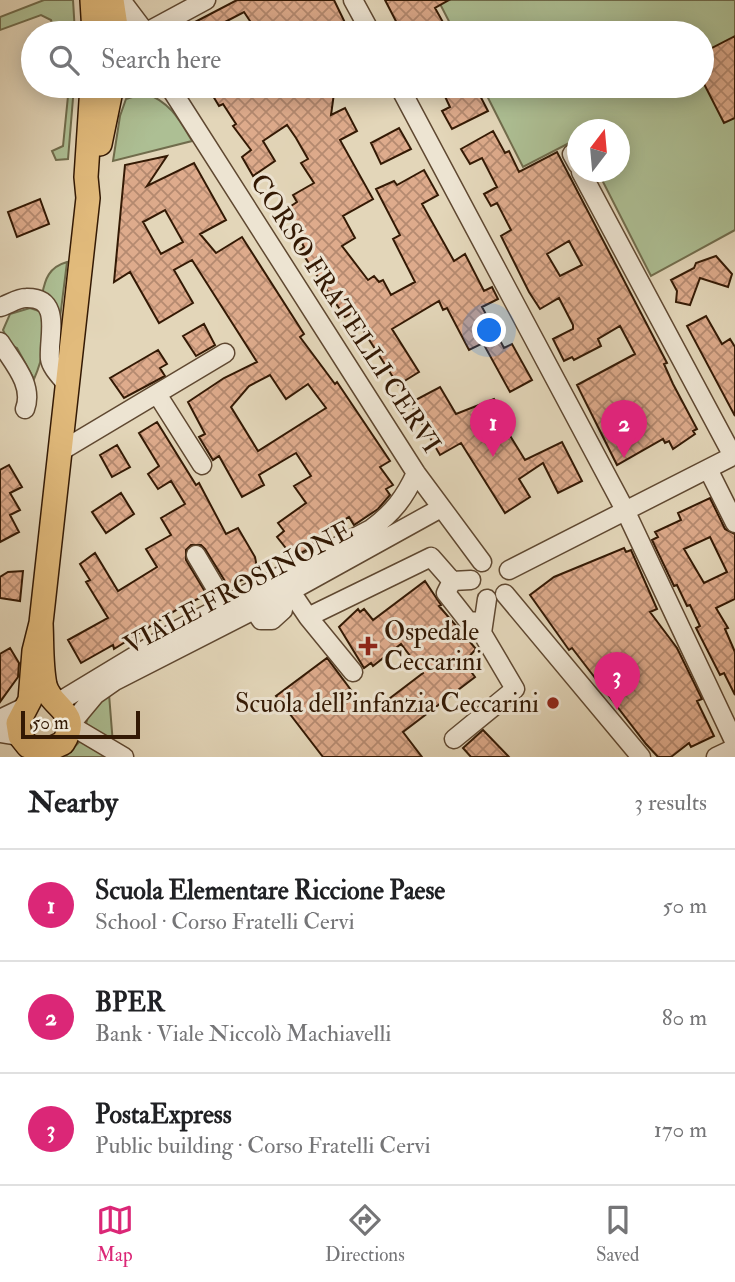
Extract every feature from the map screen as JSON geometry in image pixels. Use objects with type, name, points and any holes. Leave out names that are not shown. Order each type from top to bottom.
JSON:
[{"type":"main road","points":[[96,21],[99,3]]},
{"type":"main road","points":[[99,3],[110,21]]},
{"type":"main road","points":[[88,198],[86,177],[91,98]]},
{"type":"main road","points":[[41,623],[43,674],[47,690],[66,712],[64,741],[47,751],[20,743],[18,723],[27,706],[34,651],[41,623],[88,198],[109,98]]},
{"type":"main road","points":[[27,706],[38,700],[57,703]]},
{"type":"street","points":[[121,0],[136,21]]},
{"type":"street","points":[[167,21],[206,0]]},
{"type":"street","points":[[353,0],[364,21]]},
{"type":"street","points":[[99,3],[103,21]]},
{"type":"street","name":"CORSO FRATELLI CERVI","points":[[175,98],[416,473],[482,562]]},
{"type":"street","points":[[405,98],[625,510],[735,746],[716,757]]},
{"type":"street","points":[[509,570],[734,456],[586,182]]},
{"type":"street","points":[[0,307],[24,298],[37,299],[49,307],[52,317],[50,362],[68,386]]},
{"type":"street","points":[[0,342],[27,386],[29,399],[25,409]]},
{"type":"street","points":[[61,451],[225,353]]},
{"type":"street","points":[[157,394],[202,465]]},
{"type":"street","points":[[708,469],[735,523]]},
{"type":"street","name":"VIALE FROSINONE","points":[[284,587],[390,515],[404,498],[416,473]]},
{"type":"street","name":"VIALE FROSINONE","points":[[57,703],[249,603],[441,508]]},
{"type":"street","name":"VIALE FROSINONE","points":[[196,555],[230,613]]},
{"type":"street","points":[[308,617],[431,557],[452,581]]},
{"type":"street","points":[[494,559],[509,570],[511,583],[505,593],[486,599],[475,592],[471,580],[474,569],[482,562],[494,559]]},
{"type":"street","points":[[452,581],[471,580]]},
{"type":"street","points":[[452,581],[446,593],[468,621],[481,622]]},
{"type":"street","points":[[249,603],[261,620],[276,618],[283,610],[284,587]]},
{"type":"street","points":[[284,587],[353,672]]},
{"type":"street","points":[[505,593],[641,757]]},
{"type":"street","points":[[454,740],[515,689],[482,633],[481,622],[486,599]]},
{"type":"street","name":"VIALE FROSINONE","points":[[64,741],[94,695],[184,637]]},
{"type":"street","points":[[0,719],[27,706]]},
{"type":"street","points":[[64,741],[124,757]]},
{"type":"green space","points":[[44,0],[73,0],[74,21],[51,21],[41,15],[0,30],[0,17]]},
{"type":"green space","points":[[438,0],[735,0],[735,230],[651,276],[603,182],[630,182],[630,119],[567,119],[567,144],[523,167],[488,98],[714,98],[714,21],[449,21]]},
{"type":"green space","points":[[68,98],[73,98],[68,159],[56,160],[52,151],[63,146]]},
{"type":"green space","points":[[156,98],[161,101],[178,119],[192,141],[113,161],[120,116],[126,99]]},
{"type":"green space","points":[[67,262],[60,318],[55,305],[42,295],[49,274]]},
{"type":"green space","points":[[30,308],[42,312],[45,329],[42,355],[34,379],[17,348],[10,345],[3,330],[10,314]]},
{"type":"green space","points":[[109,694],[114,757],[65,757],[82,739],[90,709]]},
{"type":"building","points":[[237,0],[334,0],[344,21],[250,21],[244,12],[227,21],[197,21]]},
{"type":"building","points":[[385,0],[449,0],[435,8],[442,21],[396,21]]},
{"type":"building","points":[[735,36],[735,118],[724,123],[711,98],[714,98],[714,47]]},
{"type":"building","points":[[214,98],[333,98],[331,115],[345,108],[357,131],[340,140],[373,199],[343,216],[355,238],[342,246],[368,280],[374,276],[379,282],[383,280],[391,295],[415,282],[393,239],[400,235],[376,189],[394,181],[397,185],[424,170],[438,195],[422,204],[454,261],[465,254],[484,291],[492,287],[498,299],[482,307],[504,348],[512,344],[532,380],[510,392],[483,343],[469,350],[447,308],[443,310],[439,301],[392,329],[419,372],[398,385],[352,313],[345,317],[300,250],[304,247],[285,210],[297,202],[293,195],[314,183],[301,163],[308,159],[296,138],[287,125],[263,141],[275,161],[253,176],[242,157],[251,150],[233,126],[236,124],[223,104],[219,106]]},
{"type":"building","points":[[446,98],[481,98],[488,111],[452,129],[442,111],[450,107]]},
{"type":"building","points":[[399,128],[411,149],[381,164],[371,143]]},
{"type":"building","points":[[493,131],[505,153],[509,151],[519,172],[557,152],[567,171],[567,182],[573,182],[667,363],[664,364],[673,384],[697,429],[693,431],[695,434],[673,449],[669,441],[665,443],[663,439],[617,465],[577,385],[635,354],[620,326],[598,339],[601,346],[574,360],[572,357],[564,361],[553,339],[573,329],[573,325],[559,298],[540,309],[529,292],[501,236],[511,230],[497,203],[491,206],[484,194],[497,187],[482,158],[470,164],[461,149]],"holes":[[[569,241],[582,265],[560,276],[547,254]]]},
{"type":"building","points":[[167,156],[147,186],[194,163],[226,220],[200,234],[216,253],[242,237],[304,334],[300,337],[335,384],[337,382],[390,461],[380,467],[393,485],[386,489],[390,495],[378,509],[354,525],[349,517],[317,537],[319,539],[309,549],[293,557],[277,537],[284,531],[278,523],[306,503],[294,486],[311,476],[296,453],[259,475],[264,485],[242,497],[219,456],[213,460],[199,437],[205,434],[188,402],[224,378],[257,362],[192,260],[174,270],[193,303],[159,323],[130,272],[114,282],[125,165]],"holes":[[[165,210],[183,242],[161,254],[143,222]],[[270,375],[286,399],[308,384],[326,408],[258,451],[231,407],[249,386]]]},
{"type":"building","points":[[40,199],[49,224],[17,237],[8,212]]},
{"type":"building","points":[[716,256],[732,274],[728,287],[700,278],[690,305],[676,302],[677,291],[671,280],[694,268],[696,263]]},
{"type":"building","points":[[706,316],[722,344],[730,339],[735,347],[735,416],[687,326]]},
{"type":"building","points":[[204,324],[215,345],[196,356],[183,336]]},
{"type":"building","points":[[158,350],[167,364],[160,368],[165,376],[124,398],[110,378]]},
{"type":"building","points":[[440,387],[456,414],[494,399],[505,419],[501,421],[525,460],[562,442],[582,481],[558,493],[543,463],[519,479],[530,497],[505,513],[461,443],[440,455],[410,403]]},
{"type":"building","points":[[157,422],[196,485],[199,483],[226,534],[238,528],[255,557],[258,573],[228,586],[205,549],[201,545],[191,545],[186,550],[186,560],[207,595],[186,604],[114,649],[113,645],[81,663],[68,640],[108,618],[86,582],[90,580],[80,564],[95,553],[118,591],[157,567],[146,549],[171,535],[161,518],[185,504],[171,481],[158,489],[148,474],[159,466],[139,433]]},
{"type":"building","points":[[117,445],[130,467],[112,477],[100,455]]},
{"type":"building","points":[[9,465],[22,487],[10,493],[20,510],[10,515],[19,532],[0,542],[0,470]]},
{"type":"building","points":[[121,493],[134,514],[106,533],[92,512]]},
{"type":"building","points":[[710,498],[725,529],[735,534],[735,599],[716,608],[728,628],[725,629],[735,652],[735,695],[724,673],[720,675],[696,628],[700,626],[690,605],[687,606],[677,585],[674,586],[652,540],[658,537],[655,532],[681,520],[678,513]],"holes":[[[710,537],[727,572],[704,583],[684,549]]]},
{"type":"building","points":[[624,548],[626,552],[631,550],[657,609],[650,612],[677,648],[702,699],[697,701],[714,736],[691,747],[689,743],[671,757],[658,757],[646,744],[572,648],[569,650],[530,595],[554,577]]},
{"type":"building","points":[[23,571],[20,601],[0,598],[0,577],[8,572]]},
{"type":"building","points":[[425,581],[441,605],[439,606],[476,649],[464,662],[475,677],[403,732],[422,757],[323,757],[276,696],[327,658],[366,710],[374,703],[377,708],[423,673],[401,644],[373,666],[371,663],[364,668],[339,627],[358,609],[360,612],[364,609],[373,620]]},
{"type":"building","points":[[10,648],[19,663],[18,677],[0,702],[0,654]]},
{"type":"building","points":[[483,730],[509,757],[471,757],[463,748]]},
{"type":"place","name":"Scuola Elementare Riccione Paese","points":[[493,457]]},
{"type":"place","name":"BPER","points":[[624,458]]},
{"type":"place","name":"Ospedale Ceccarini","points":[[368,646]]},
{"type":"place","name":"Scuola dell'infanzia Ceccarini","points":[[553,703]]},
{"type":"place","name":"PostaExpress","points":[[617,710]]}]
